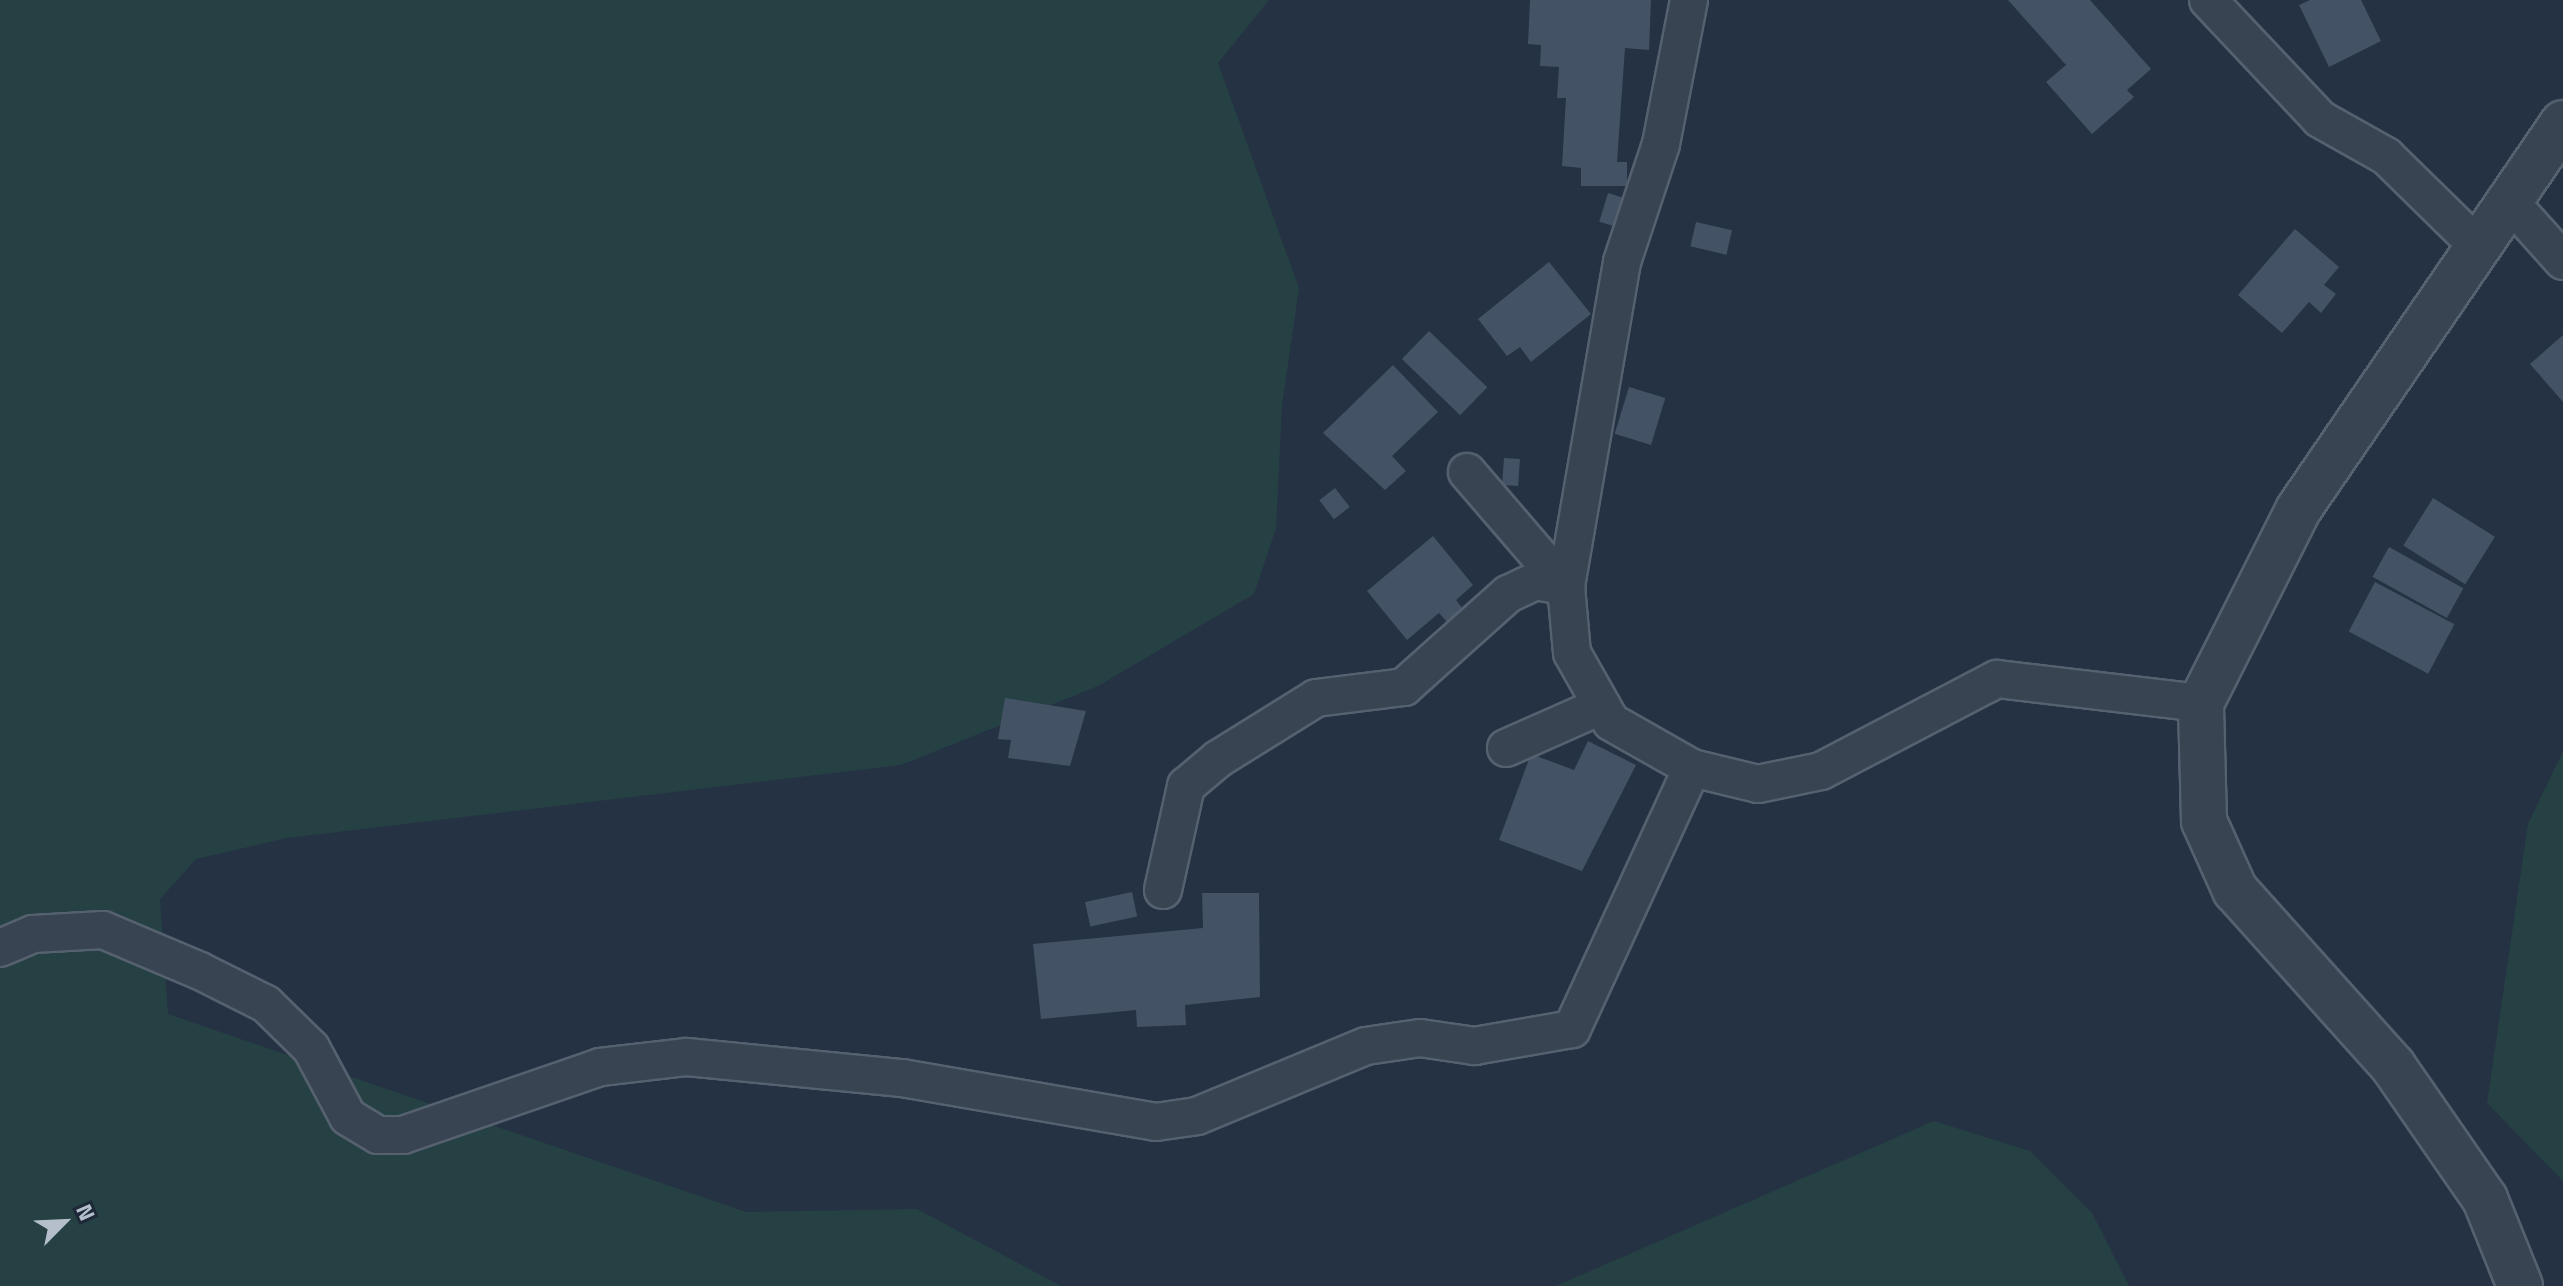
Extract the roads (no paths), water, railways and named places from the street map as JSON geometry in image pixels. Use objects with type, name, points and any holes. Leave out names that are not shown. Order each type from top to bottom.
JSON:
[{"type":"street","points":[[1689,0],[1661,144],[1622,262],[1566,587],[1572,653],[1601,706],[1628,735],[1692,768],[1758,784],[1821,771],[1997,679],[2201,703]]},
{"type":"street","points":[[2208,0],[2320,119],[2386,156],[2480,248]]},
{"type":"street","points":[[2520,1286],[2485,1199],[2393,1066],[2235,890],[2204,821],[2201,703],[2298,510],[2563,123]]},
{"type":"street","points":[[2511,203],[2563,261]]},
{"type":"street","points":[[1467,472],[1566,587]]},
{"type":"street","points":[[1163,890],[1186,786],[1218,759],[1316,698],[1404,687],[1508,594],[1536,581],[1566,587]]},
{"type":"street","points":[[1506,748],[1601,706]]},
{"type":"street","points":[[0,948],[33,934],[103,930],[200,971],[266,1004],[311,1048],[348,1117],[378,1135],[403,1135],[600,1067],[687,1057],[902,1078],[1156,1122],[1197,1116],[1366,1046],[1420,1038],[1475,1046],[1572,1029],[1692,768]]}]
